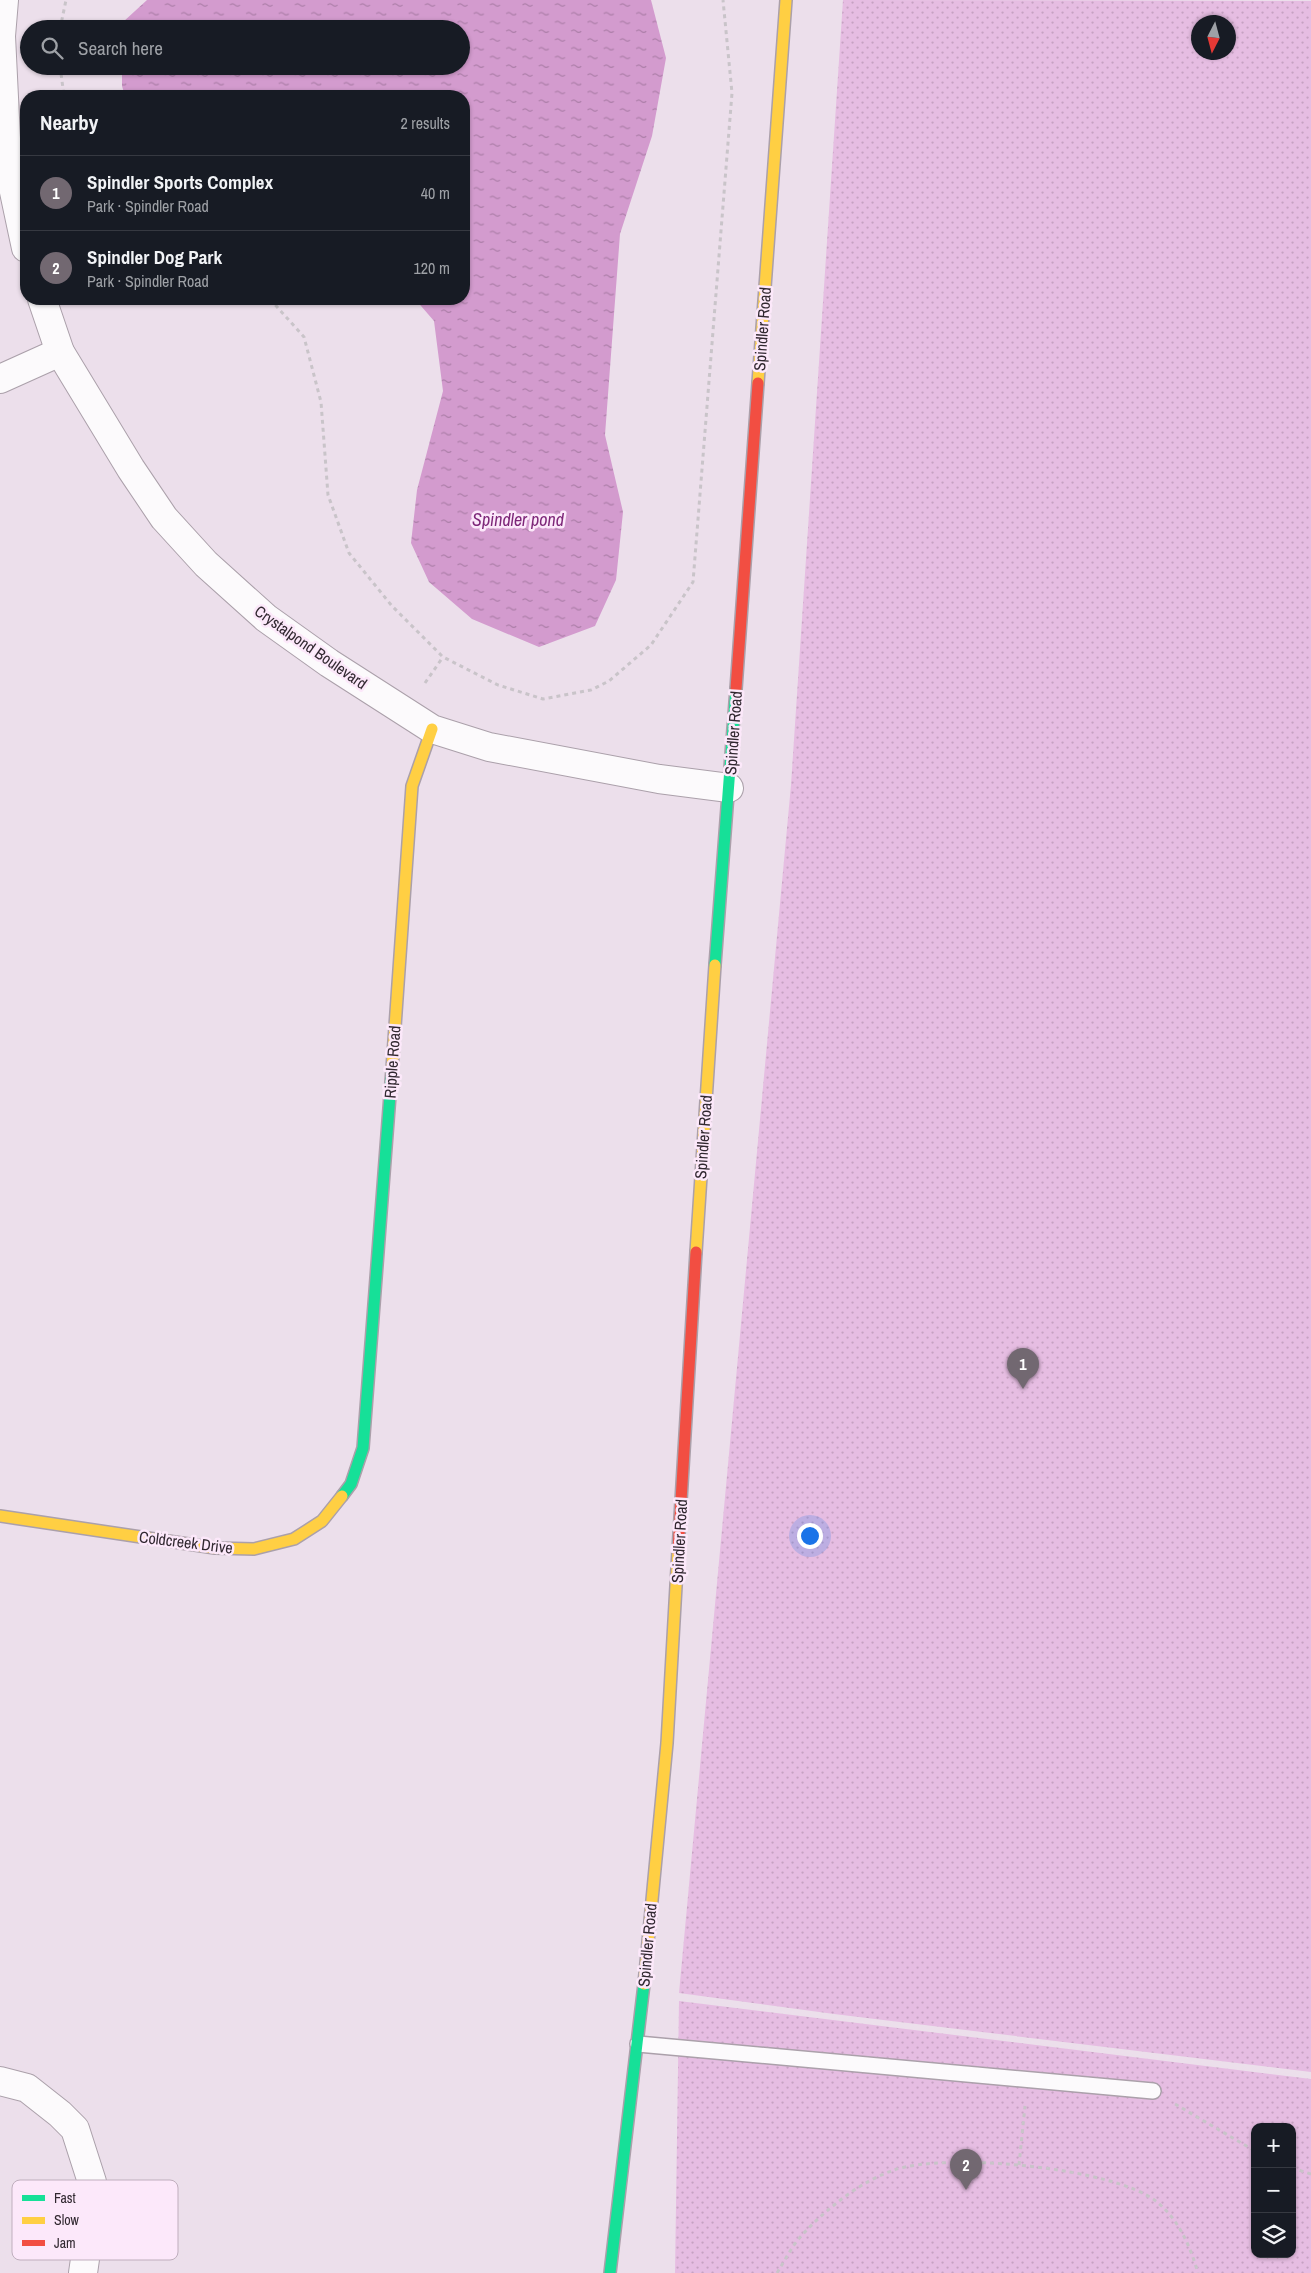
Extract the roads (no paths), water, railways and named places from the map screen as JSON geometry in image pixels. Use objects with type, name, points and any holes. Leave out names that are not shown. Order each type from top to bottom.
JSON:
[{"type":"street","points":[[4,0],[1,36],[7,160],[20,220]]},
{"type":"street","name":"Spindler Road","points":[[610,2273],[638,2044],[667,1743],[700,1175],[786,0]]},
{"type":"street","name":"Crystalpond Boulevard","points":[[44,305],[60,352],[131,469],[164,518],[206,564],[281,629],[329,664],[432,729],[489,747],[542,758],[729,788]]},
{"type":"street","points":[[0,379],[60,352]]},
{"type":"street","name":"Ripple Road","points":[[368,1398],[412,786],[432,729]]},
{"type":"street","name":"Coldcreek Drive","points":[[0,1516],[215,1548],[254,1549],[294,1539],[322,1521],[351,1484],[363,1448],[368,1398]]},
{"type":"street","points":[[0,2081],[27,2088],[60,2114],[75,2129],[91,2180]]},
{"type":"street","points":[[83,2273],[85,2260]]},
{"type":"lane","points":[[638,2044],[1153,2091]]},
{"type":"water","name":"Spindler pond","points":[[147,0],[651,0],[666,58],[652,136],[620,234],[605,435],[623,512],[616,580],[595,626],[539,647],[472,619],[429,582],[411,543],[417,490],[443,391],[434,321],[420,305],[470,305],[470,90],[123,90],[122,86],[122,75],[470,75],[470,20],[125,20]]},
{"type":"place","name":"Spindler Sports Complex","points":[[1023,1389]]},
{"type":"place","name":"Spindler Dog Park","points":[[966,2190]]}]
